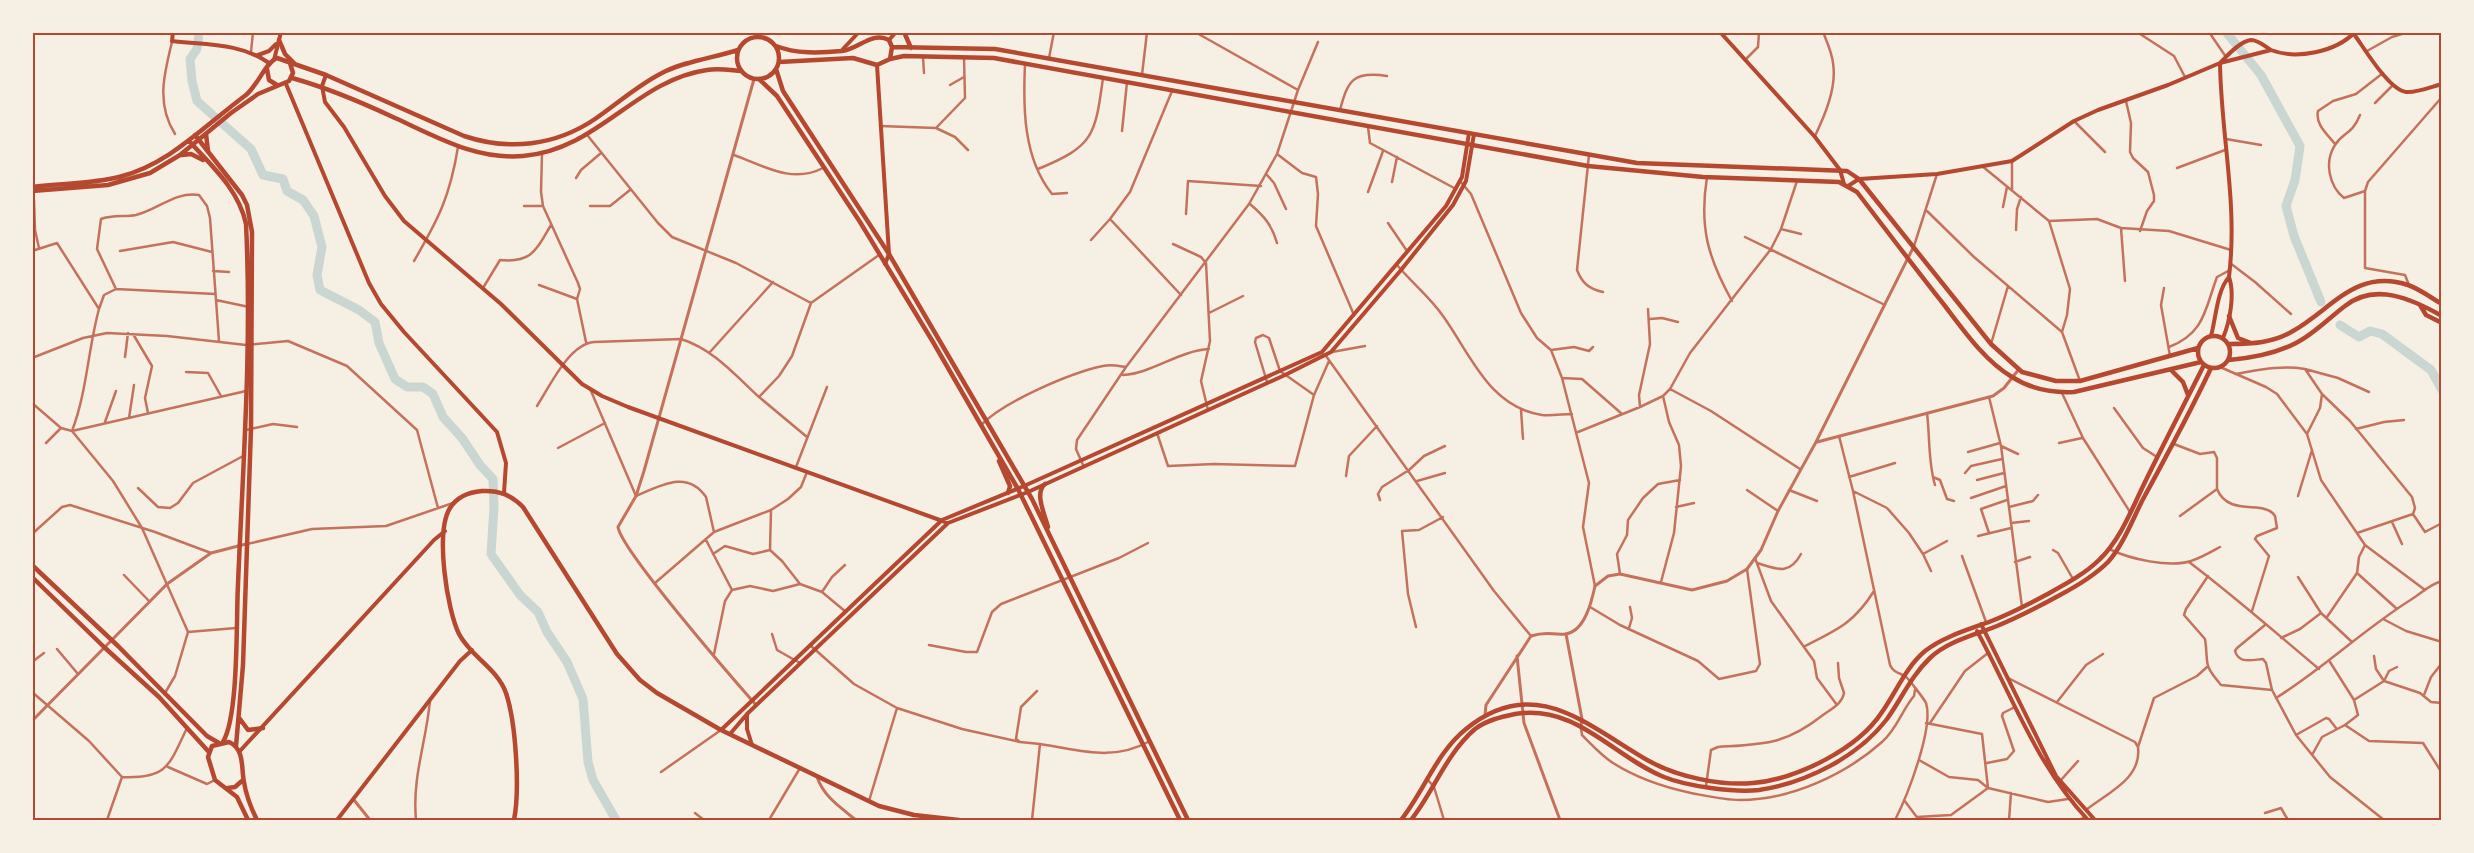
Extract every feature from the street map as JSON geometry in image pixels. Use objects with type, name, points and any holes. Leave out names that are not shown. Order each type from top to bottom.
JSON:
[{"type":"main road","points":[[173,32],[172,41],[251,52],[270,63]]},
{"type":"main road","points":[[32,186],[118,178],[158,162],[189,141],[254,87],[270,63],[281,32]]},
{"type":"main road","points":[[747,32],[747,40]]},
{"type":"main road","points":[[842,51],[859,32]]},
{"type":"main road","points":[[882,37],[886,32]]},
{"type":"main road","points":[[889,40],[896,32]]},
{"type":"main road","points":[[904,32],[911,48]]},
{"type":"main road","points":[[1720,32],[1815,137],[1840,170],[1846,185]]},
{"type":"main road","points":[[1846,185],[1860,179],[1937,174],[2012,161],[2074,122],[2098,110],[2185,79],[2220,63],[2257,52],[2271,50],[2288,53],[2312,52],[2335,45],[2354,33],[2393,85],[2404,92],[2442,84]]},
{"type":"main road","points":[[270,63],[282,58],[326,74],[464,136],[482,141],[519,145],[554,139],[578,129],[661,74],[738,50],[747,40],[758,35],[776,46],[798,52],[842,51],[873,38],[882,37],[889,40],[892,47],[890,58]]},
{"type":"main road","points":[[258,55],[269,51],[279,40]]},
{"type":"main road","points":[[279,40],[285,54],[295,64]]},
{"type":"main road","points":[[2223,338],[2232,290],[2229,276],[2232,190],[2220,96],[2220,63],[2248,41],[2256,41],[2271,50]]},
{"type":"main road","points":[[756,79],[771,75],[776,69],[779,62],[776,46]]},
{"type":"main road","points":[[892,47],[995,50],[1037,56],[1637,163],[1840,170],[1851,172],[1860,179],[1991,344],[2019,369],[2044,379],[2080,381],[2198,348],[2203,340],[2211,336],[2223,338],[2229,344],[2231,350],[2229,360]]},
{"type":"main road","points":[[738,50],[737,64],[741,71]]},
{"type":"main road","points":[[994,58],[995,50]]},
{"type":"main road","points":[[779,62],[853,58],[877,65],[890,58],[923,56],[994,58],[1588,166],[1707,178],[1834,181],[1846,185],[1856,192],[1908,260],[1988,358],[2013,378],[2033,387],[2062,393],[2098,388],[2202,363],[2211,368],[2220,368],[2229,360],[2280,350],[2296,343],[2347,304],[2360,297],[2382,294],[2408,299],[2442,316]]},
{"type":"main road","points":[[1036,66],[1037,56]]},
{"type":"main road","points":[[32,191],[94,187],[131,180],[150,173],[193,146],[208,132],[258,94],[277,85],[286,84],[292,78],[293,69],[289,62]]},
{"type":"main road","points":[[270,63],[269,80],[277,85]]},
{"type":"main road","points":[[877,65],[889,254],[885,264]]},
{"type":"main road","points":[[776,69],[783,90],[889,254],[1028,492],[1188,820]]},
{"type":"main road","points":[[292,78],[322,86],[458,147],[492,156],[525,156],[542,153],[588,136],[666,83],[707,70],[741,71],[756,79],[777,96],[885,264],[1022,494],[1180,820]]},
{"type":"main road","points":[[326,74],[322,86],[324,102],[344,127],[395,210],[426,241],[484,288],[591,391],[658,418],[796,466],[948,523]]},
{"type":"main road","points":[[661,74],[666,83]]},
{"type":"main road","points":[[286,84],[369,283],[381,304],[404,332],[497,432],[506,463],[504,493]]},
{"type":"main road","points":[[208,132],[210,155]]},
{"type":"main road","points":[[730,734],[755,703],[796,660],[942,520],[1018,489],[1080,459],[1322,352],[1409,252],[1446,206],[1460,181],[1466,143],[1471,134]]},
{"type":"main road","points":[[721,730],[816,651],[948,523],[1028,492],[1083,465],[1267,382],[1327,358],[1424,242],[1452,205],[1464,185],[1472,144],[1471,134]]},
{"type":"main road","points":[[196,135],[210,155],[237,186],[247,205],[252,232],[246,345],[246,544],[240,719],[236,746]]},
{"type":"main road","points":[[189,141],[226,183],[243,212],[252,345],[251,428],[247,454],[240,545],[231,716],[228,734],[208,751]]},
{"type":"main road","points":[[180,155],[191,154],[208,163]]},
{"type":"main road","points":[[1720,178],[1721,167]]},
{"type":"main road","points":[[835,185],[840,180]]},
{"type":"main road","points":[[1420,239],[1424,242]]},
{"type":"main road","points":[[2211,336],[2224,281],[2229,276]]},
{"type":"main road","points":[[2229,344],[2254,344],[2278,338],[2291,332],[2338,297],[2355,287],[2378,281],[2410,285],[2442,304]]},
{"type":"main road","points":[[2420,305],[2426,314],[2442,323]]},
{"type":"main road","points":[[2228,316],[2238,338],[2254,344]]},
{"type":"main road","points":[[1401,820],[1453,740],[1466,728],[1498,709],[1533,705],[1563,710],[1582,719],[1651,762],[1670,770],[1707,780],[1757,783],[1810,767],[1827,759],[1872,725],[1915,661],[1933,646],[2022,608],[2073,580],[2089,569],[2109,549],[2189,396],[2202,363],[2198,348]]},
{"type":"main road","points":[[1322,352],[1327,358]]},
{"type":"main road","points":[[1411,820],[1434,787],[1447,762],[1460,745],[1478,727],[1500,717],[1536,713],[1560,716],[1581,726],[1664,777],[1706,786],[1758,790],[1788,783],[1822,770],[1874,734],[1889,716],[1911,681],[1932,656],[1955,642],[2014,618],[2085,581],[2097,572],[2115,552],[2211,368]]},
{"type":"main road","points":[[2171,370],[2183,382],[2189,396]]},
{"type":"main road","points":[[992,444],[1010,486],[1008,493]]},
{"type":"main road","points":[[1044,484],[1040,489],[1040,494],[1050,535]]},
{"type":"main road","points":[[1018,489],[1028,492]]},
{"type":"main road","points":[[514,820],[517,779],[506,694],[492,670],[460,635],[450,604],[444,566],[446,517],[455,502],[471,493],[481,491],[504,493],[514,498],[527,512],[617,654],[631,670],[670,702],[721,730],[869,801],[914,815],[959,820]]},
{"type":"main road","points":[[239,752],[434,540],[445,531]]},
{"type":"main road","points":[[32,565],[218,742],[229,742],[236,746],[243,766],[243,780],[257,820]]},
{"type":"main road","points":[[892,568],[896,572]]},
{"type":"main road","points":[[32,577],[159,697],[188,727],[208,751],[209,765],[215,780],[238,797],[248,820]]},
{"type":"main road","points":[[238,582],[244,582]]},
{"type":"main road","points":[[872,588],[876,592]]},
{"type":"main road","points":[[1984,624],[1984,631],[2060,782],[2095,820]]},
{"type":"main road","points":[[1974,627],[2046,768],[2068,799],[2086,819]]},
{"type":"main road","points":[[337,820],[430,700],[472,650]]},
{"type":"main road","points":[[747,714],[747,729],[752,745]]},
{"type":"main road","points":[[240,719],[248,730],[263,728]]},
{"type":"main road","points":[[218,742],[228,734]]},
{"type":"main road","points":[[227,788],[235,787],[243,780]]},
{"type":"street","points":[[251,52],[253,32]]},
{"type":"street","points":[[1048,59],[1054,32]]},
{"type":"street","points":[[1142,75],[1147,32]]},
{"type":"street","points":[[1195,32],[1298,90]]},
{"type":"street","points":[[1745,60],[1758,47],[1759,32]]},
{"type":"street","points":[[1815,137],[1825,114],[1834,75],[1833,62],[1823,32]]},
{"type":"street","points":[[2137,32],[2174,56],[2182,67],[2185,79]]},
{"type":"street","points":[[2209,32],[2226,57]]},
{"type":"street","points":[[2367,52],[2392,37],[2408,32]]},
{"type":"street","points":[[172,41],[163,87],[163,105],[167,121],[175,134]]},
{"type":"street","points":[[1083,465],[1076,448],[1077,440],[1126,367],[1206,263],[1261,186],[1277,154],[1298,90],[1318,42]]},
{"type":"street","points":[[923,56],[924,73]]},
{"type":"street","points":[[936,128],[965,98],[964,56]]},
{"type":"street","points":[[1025,64],[1025,124],[1030,150],[1038,170],[1052,194],[1067,193]]},
{"type":"street","points":[[2335,144],[2319,124],[2316,118],[2318,111],[2333,101],[2356,94],[2383,73]]},
{"type":"street","points":[[1340,111],[1346,87],[1350,83],[1372,74],[1387,76]]},
{"type":"street","points":[[950,85],[964,77]]},
{"type":"street","points":[[1038,170],[1080,149],[1088,140],[1096,124],[1103,78]]},
{"type":"street","points":[[755,703],[655,583],[618,532],[618,527],[636,496],[756,79]]},
{"type":"street","points":[[1122,131],[1127,82]]},
{"type":"street","points":[[2375,102],[2393,85]]},
{"type":"street","points":[[1091,240],[1110,219],[1130,192],[1172,90]]},
{"type":"street","points":[[2410,285],[2405,275],[2365,268],[2365,192],[2368,182],[2442,97]]},
{"type":"street","points":[[2126,100],[2131,123],[2130,152],[2133,158],[2148,172],[2154,195],[2154,201],[2147,211],[2140,231]]},
{"type":"street","points":[[2360,115],[2350,133],[2335,144],[2330,156],[2329,174],[2334,186],[2344,198],[2365,192]]},
{"type":"street","points":[[2074,122],[2105,152]]},
{"type":"street","points":[[1368,125],[1369,142],[1456,189]]},
{"type":"street","points":[[880,126],[936,128],[955,137],[968,150]]},
{"type":"street","points":[[588,136],[630,190],[672,237],[736,263],[811,303]]},
{"type":"street","points":[[2226,139],[2261,145]]},
{"type":"street","points":[[414,261],[436,224],[451,187],[458,147]]},
{"type":"street","points":[[2176,168],[2227,149]]},
{"type":"street","points":[[1368,192],[1371,178],[1383,150]]},
{"type":"street","points":[[542,153],[541,192],[543,206],[580,288],[577,299],[586,342]]},
{"type":"street","points":[[576,178],[601,153]]},
{"type":"street","points":[[1277,154],[1302,173],[1316,178],[1318,194],[1316,226],[1354,316]]},
{"type":"street","points":[[734,155],[779,173],[791,175],[812,174],[823,168]]},
{"type":"street","points":[[1589,155],[1578,270],[1581,280],[1588,287],[1603,292]]},
{"type":"street","points":[[1392,182],[1397,157]]},
{"type":"street","points":[[2012,161],[2012,190]]},
{"type":"street","points":[[1982,166],[2049,221],[2070,289],[2068,308],[2062,332]]},
{"type":"street","points":[[1595,586],[1608,576],[1620,574],[1681,588],[1701,589],[1727,581],[1747,568],[1755,558],[1800,468],[1816,442],[1914,248],[1937,174]]},
{"type":"street","points":[[1267,175],[1274,183],[1286,209]]},
{"type":"street","points":[[1707,178],[1703,203],[1707,246],[1721,282],[1732,301]]},
{"type":"street","points":[[1578,432],[1640,407],[1663,396],[1670,389],[1690,353],[1771,249],[1781,229],[1798,179]]},
{"type":"street","points":[[1186,214],[1188,181],[1261,186]]},
{"type":"street","points":[[1460,181],[1472,194],[1521,313],[1537,338],[1551,350],[1562,378],[1578,432],[1590,483],[1583,527],[1595,586],[1590,607],[1578,626],[1566,634],[1543,632],[1531,636],[1486,705],[1486,715]]},
{"type":"street","points":[[2003,207],[2007,187]]},
{"type":"street","points":[[590,206],[610,206],[630,190]]},
{"type":"street","points":[[116,290],[97,248],[100,222],[105,218],[137,215],[179,197],[192,194],[199,195],[208,206],[219,340]]},
{"type":"street","points":[[2016,230],[2016,209],[2021,197]]},
{"type":"street","points":[[34,200],[35,230],[39,248]]},
{"type":"street","points":[[1249,204],[1264,216],[1273,228],[1277,243]]},
{"type":"street","points":[[524,206],[543,206]]},
{"type":"street","points":[[1927,211],[2008,286],[2033,305],[2062,332],[2080,381]]},
{"type":"street","points":[[1110,219],[1181,295]]},
{"type":"street","points":[[2049,221],[2097,220],[2121,228],[2140,231],[2169,231],[2231,250]]},
{"type":"street","points":[[1388,223],[1409,252]]},
{"type":"street","points":[[484,288],[500,260],[512,262],[533,254],[551,225]]},
{"type":"street","points":[[2121,228],[2125,281]]},
{"type":"street","points":[[1781,229],[1801,234]]},
{"type":"street","points":[[1745,237],[1885,305]]},
{"type":"street","points":[[120,251],[178,242],[212,252]]},
{"type":"street","points":[[32,250],[57,243],[99,309]]},
{"type":"street","points":[[1173,244],[1201,257],[1206,263],[1209,349],[1200,381],[1208,410]]},
{"type":"street","points":[[760,397],[779,376],[792,356],[811,303],[879,255]]},
{"type":"street","points":[[2230,263],[2291,314]]},
{"type":"street","points":[[1397,265],[1440,312],[1460,339],[1486,382],[1501,398],[1521,410],[1543,415],[1572,414]]},
{"type":"street","points":[[2169,347],[2188,338],[2204,320],[2218,277],[2230,270]]},
{"type":"street","points":[[213,271],[229,272]]},
{"type":"street","points":[[710,352],[773,282]]},
{"type":"street","points":[[539,285],[577,299]]},
{"type":"street","points":[[1991,344],[2008,286]]},
{"type":"street","points":[[2164,288],[2161,305],[2170,357]]},
{"type":"street","points":[[72,431],[85,384],[92,335],[104,295],[116,290],[215,294]]},
{"type":"street","points":[[1209,313],[1243,296]]},
{"type":"street","points":[[216,300],[249,307]]},
{"type":"street","points":[[1640,407],[1641,384],[1650,344],[1648,309]]},
{"type":"street","points":[[1650,319],[1662,318],[1678,322]]},
{"type":"street","points":[[32,358],[92,335],[128,333],[219,340],[246,345],[288,341],[347,366],[416,430],[438,508]]},
{"type":"street","points":[[125,357],[128,333]]},
{"type":"street","points":[[133,334],[152,366],[144,398],[148,413]]},
{"type":"street","points":[[1267,382],[1255,342],[1256,338],[1263,335],[1269,338],[1280,371],[1314,396]]},
{"type":"street","points":[[537,406],[562,365],[576,349],[586,342],[681,339],[710,352],[807,438]]},
{"type":"street","points":[[1331,352],[1365,346]]},
{"type":"street","points":[[1551,350],[1574,347],[1589,351],[1593,347]]},
{"type":"street","points":[[1123,374],[1143,372],[1194,351],[1209,349]]},
{"type":"street","points":[[1157,432],[1168,466],[1214,464],[1290,467],[1296,463],[1314,396],[1327,358]]},
{"type":"street","points":[[1327,358],[1494,590],[1531,636]]},
{"type":"street","points":[[981,425],[985,420],[1049,385],[1104,366],[1126,367]]},
{"type":"street","points":[[2235,374],[2289,366],[2338,378],[2369,392]]},
{"type":"street","points":[[2220,368],[2266,387],[2277,394],[2307,434],[2321,480],[2365,545],[2424,590]]},
{"type":"street","points":[[1816,442],[1989,396],[1999,392],[2019,369]]},
{"type":"street","points":[[2305,369],[2322,394],[2356,429],[2412,497],[2415,508],[2413,514]]},
{"type":"street","points":[[186,372],[208,373],[221,396]]},
{"type":"street","points":[[1562,378],[1582,379],[1622,414]]},
{"type":"street","points":[[129,418],[134,385]]},
{"type":"street","points":[[796,466],[827,386]]},
{"type":"street","points":[[1670,389],[1711,411],[1800,468]]},
{"type":"street","points":[[32,403],[61,428],[72,431],[246,391]]},
{"type":"street","points":[[591,391],[636,496]]},
{"type":"street","points":[[105,422],[116,392]]},
{"type":"street","points":[[2062,393],[2082,438],[2130,512]]},
{"type":"street","points":[[2307,434],[2320,408],[2322,394]]},
{"type":"street","points":[[1661,582],[1674,533],[1680,480],[1679,445],[1669,422],[1663,396]]},
{"type":"street","points":[[1989,396],[2000,444],[2022,608]]},
{"type":"street","points":[[2114,408],[2129,425],[2143,448],[2157,457]]},
{"type":"street","points":[[1521,410],[1523,439]]},
{"type":"street","points":[[1927,413],[1932,476],[1935,485]]},
{"type":"street","points":[[2356,429],[2384,422],[2404,420]]},
{"type":"street","points":[[558,448],[606,423]]},
{"type":"street","points":[[246,430],[273,424],[296,427]]},
{"type":"street","points":[[1346,476],[1349,456],[1377,425]]},
{"type":"street","points":[[46,443],[61,428]]},
{"type":"street","points":[[72,431],[113,481],[142,528],[188,632],[175,676],[165,693]]},
{"type":"street","points":[[1839,436],[1850,477],[1890,665],[1896,672],[1911,681],[1915,690],[1926,704],[1926,724],[1919,760],[1895,820]]},
{"type":"street","points":[[2059,443],[2082,438]]},
{"type":"street","points":[[2172,443],[2200,454],[2214,452],[2217,458],[2217,489],[2220,497],[2227,503],[2269,511],[2275,516],[2277,528],[2257,536],[2255,539],[2269,556],[2252,610]]},
{"type":"street","points":[[1968,452],[2000,444],[2018,454]]},
{"type":"street","points":[[1380,500],[1379,490],[1409,470],[1424,456],[1445,446]]},
{"type":"street","points":[[2298,496],[2312,450]]},
{"type":"street","points":[[138,488],[158,507],[170,508],[178,503],[193,483],[247,454]]},
{"type":"street","points":[[1965,473],[1971,466],[2002,459]]},
{"type":"street","points":[[1850,477],[1895,463]]},
{"type":"street","points":[[655,583],[714,532],[770,510],[796,492],[801,486],[807,470]]},
{"type":"street","points":[[1417,481],[1445,473]]},
{"type":"street","points":[[1977,480],[2004,473]]},
{"type":"street","points":[[1932,476],[1940,480],[1948,499],[1954,501]]},
{"type":"street","points":[[1620,574],[1616,554],[1625,540],[1628,520],[1634,508],[1658,484],[1680,480]]},
{"type":"street","points":[[636,496],[670,482],[689,484],[706,497],[714,532]]},
{"type":"street","points":[[1970,498],[2006,486]]},
{"type":"street","points":[[2180,516],[2217,489]]},
{"type":"street","points":[[1747,490],[1778,510]]},
{"type":"street","points":[[1789,490],[1817,501]]},
{"type":"street","points":[[1853,491],[1887,508],[1924,554],[1931,570]]},
{"type":"street","points":[[2008,506],[2033,501],[2038,495]]},
{"type":"street","points":[[1988,533],[1981,509],[2008,499]]},
{"type":"street","points":[[32,721],[49,707],[78,674],[167,584],[211,553],[312,529],[386,526],[455,502]]},
{"type":"street","points":[[1676,507],[1694,503]]},
{"type":"street","points":[[32,534],[62,507],[70,505],[211,553]]},
{"type":"street","points":[[770,510],[770,550],[782,561],[800,584],[822,592],[846,612]]},
{"type":"street","points":[[2357,533],[2413,514]]},
{"type":"street","points":[[2413,514],[2425,532],[2442,523]]},
{"type":"street","points":[[1416,627],[1408,594],[1402,531],[1419,530],[1443,517]]},
{"type":"street","points":[[2011,523],[2029,521]]},
{"type":"street","points":[[2392,522],[2402,544]]},
{"type":"street","points":[[1978,536],[2011,528]]},
{"type":"street","points":[[706,540],[732,590]]},
{"type":"street","points":[[1924,554],[1947,542]]},
{"type":"street","points":[[929,645],[966,652],[977,652],[996,608],[1001,604],[1120,558],[1148,543]]},
{"type":"street","points":[[2327,618],[2357,573],[2359,557],[2365,545]]},
{"type":"street","points":[[713,554],[725,546],[754,554],[770,550]]},
{"type":"street","points":[[2109,549],[2157,563],[2189,562],[2220,547]]},
{"type":"street","points":[[2053,550],[2058,553],[2073,580]]},
{"type":"street","points":[[1757,563],[1783,569],[1793,566],[1801,554]]},
{"type":"street","points":[[1962,556],[1984,624]]},
{"type":"street","points":[[2015,562],[2030,557]]},
{"type":"street","points":[[1755,558],[1771,601],[1805,646],[1814,661],[1817,678],[1837,705]]},
{"type":"street","points":[[2189,562],[2252,610],[2265,625],[2319,670]]},
{"type":"street","points":[[822,592],[832,577],[845,565]]},
{"type":"street","points":[[1590,607],[1698,661],[1720,680],[1756,671],[1760,664],[1747,568]]},
{"type":"street","points":[[2357,573],[2396,609]]},
{"type":"street","points":[[124,575],[149,601]]},
{"type":"street","points":[[2208,576],[2184,615],[2205,639],[2207,667],[2221,685],[2272,690]]},
{"type":"street","points":[[2298,577],[2321,613],[2352,642]]},
{"type":"street","points":[[2276,698],[2330,662],[2352,642],[2396,609],[2424,590],[2442,581]]},
{"type":"street","points":[[714,654],[725,601],[732,590],[750,586],[773,591],[800,584]]},
{"type":"street","points":[[1805,646],[1846,625],[1857,615],[1875,590]]},
{"type":"street","points":[[1629,628],[1632,618],[1630,607]]},
{"type":"street","points":[[2281,638],[2300,629],[2321,613]]},
{"type":"street","points":[[2383,619],[2406,631],[2442,642]]},
{"type":"street","points":[[2265,625],[2235,651],[2238,659],[2263,660],[2266,662],[2272,690],[2296,734],[2311,755],[2330,778],[2384,820]]},
{"type":"street","points":[[188,632],[236,628]]},
{"type":"street","points":[[772,634],[777,650],[802,663]]},
{"type":"street","points":[[1566,634],[1582,719],[1582,735],[1612,762],[1651,782],[1663,787],[1719,798],[1758,799],[1791,792],[1827,779],[1882,742],[1892,731],[1914,696],[1915,690]]},
{"type":"street","points":[[811,646],[854,684],[897,708],[962,729],[1020,742],[1106,754],[1119,753],[1150,741]]},
{"type":"street","points":[[56,649],[78,674]]},
{"type":"street","points":[[32,662],[44,653]]},
{"type":"street","points":[[1930,723],[1965,671],[1988,653]]},
{"type":"street","points":[[2058,702],[2086,665],[2103,654]]},
{"type":"street","points":[[1517,656],[1527,734],[1560,820]]},
{"type":"street","points":[[2374,656],[2376,669],[2384,681],[2424,695],[2431,702],[2442,703]]},
{"type":"street","points":[[2311,755],[2322,737],[2336,728],[2345,725],[2358,714],[2354,700],[2330,662]]},
{"type":"street","points":[[1706,786],[1711,750],[1718,747],[1779,741],[1805,729],[1837,705],[1844,693],[1839,678],[1838,663]]},
{"type":"street","points":[[2424,695],[2430,677],[2442,663]]},
{"type":"street","points":[[2354,700],[2384,681],[2389,671],[2397,666]]},
{"type":"street","points":[[2085,810],[2126,781],[2137,762],[2138,746],[2154,698],[2198,676],[2207,667]]},
{"type":"street","points":[[2007,678],[2058,702],[2135,742],[2138,746]]},
{"type":"street","points":[[1020,742],[1016,739],[1021,707],[1037,691]]},
{"type":"street","points":[[32,692],[89,741],[122,777]]},
{"type":"street","points":[[416,820],[415,779],[428,726],[430,700]]},
{"type":"street","points":[[1987,763],[2007,759],[2014,751],[2002,716],[2003,713],[2015,707]]},
{"type":"street","points":[[869,801],[897,708]]},
{"type":"street","points":[[2296,734],[2326,718],[2336,728]]},
{"type":"street","points":[[1926,724],[1930,723],[1982,734],[1987,763],[1988,788]]},
{"type":"street","points":[[2345,725],[2369,742],[2423,743],[2442,774]]},
{"type":"street","points":[[122,777],[152,775],[168,767],[188,727]]},
{"type":"street","points":[[661,772],[721,730]]},
{"type":"street","points":[[1032,820],[1040,744]]},
{"type":"street","points":[[1919,760],[1949,777],[1978,780],[1988,788],[2048,802],[2068,799]]},
{"type":"street","points":[[2060,782],[2078,761]]},
{"type":"street","points":[[168,767],[207,784],[215,780]]},
{"type":"street","points":[[769,820],[800,768]]},
{"type":"street","points":[[816,776],[820,786],[830,800],[856,820]]},
{"type":"street","points":[[108,820],[122,777]]},
{"type":"street","points":[[1428,780],[1434,787],[1444,820]]},
{"type":"street","points":[[1904,800],[1918,819],[1951,815],[1988,788]]},
{"type":"street","points":[[2009,820],[2011,793]]},
{"type":"street","points":[[354,800],[370,820]]},
{"type":"street","points":[[2265,813],[2281,808],[2288,820]]},
{"type":"street","points":[[695,813],[704,820]]},
{"type":"street","points":[[2079,820],[2086,819]]},
{"type":"waterway","points":[[199,32],[197,49],[190,59],[192,81],[197,101],[251,149],[263,175],[283,179],[287,191],[303,200],[314,216],[322,247],[317,275],[320,290],[359,310],[375,322],[379,343],[395,379],[407,387],[423,387],[433,394],[443,417],[462,438],[480,465],[493,479],[494,507],[491,554],[520,595],[538,612],[547,632],[567,662],[583,699],[588,762],[593,780],[616,820]]},
{"type":"waterway","points":[[2226,32],[2261,75],[2300,146],[2295,180],[2286,206],[2294,236],[2321,302]]},
{"type":"waterway","points":[[2340,325],[2359,337],[2370,331],[2382,334],[2431,370],[2442,390]]}]
